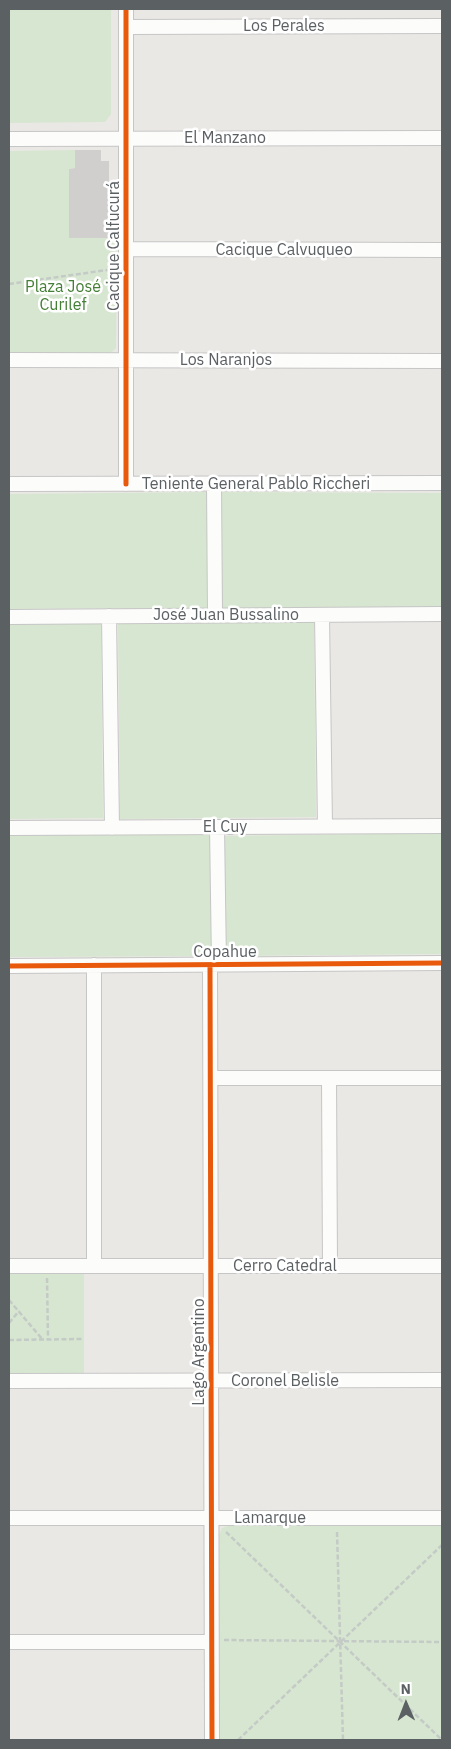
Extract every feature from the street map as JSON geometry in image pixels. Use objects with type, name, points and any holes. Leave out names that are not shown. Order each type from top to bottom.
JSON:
[{"type":"street","name":"Cacique Calfucurá","points":[[126,9],[126,484]]},
{"type":"street","name":"Los Perales","points":[[126,26],[442,26]]},
{"type":"street","name":"El Manzano","points":[[9,139],[442,138]]},
{"type":"street","name":"Cacique Calvuqueo","points":[[126,249],[442,250]]},
{"type":"street","name":"Los Naranjos","points":[[9,360],[442,361]]},
{"type":"street","name":"Teniente General Pablo Riccheri","points":[[9,484],[442,483]]},
{"type":"street","points":[[214,484],[215,615]]},
{"type":"street","name":"José Juan Bussalino","points":[[9,617],[442,614]]},
{"type":"street","points":[[322,615],[325,826]]},
{"type":"street","points":[[109,616],[112,828]]},
{"type":"street","name":"El Cuy","points":[[9,828],[442,826]]},
{"type":"street","name":"Lago Argentino","points":[[212,1740],[217,1641],[211,1518],[210,1078],[217,827]]},
{"type":"street","name":"Copahue","points":[[9,966],[442,963]]},
{"type":"street","points":[[94,965],[94,1266]]},
{"type":"street","points":[[210,1078],[442,1078]]},
{"type":"street","points":[[329,1078],[330,1266]]},
{"type":"street","name":"Cerro Catedral","points":[[9,1266],[442,1266]]},
{"type":"street","name":"Coronel Belisle","points":[[9,1382],[442,1380]]},
{"type":"street","name":"Lamarque","points":[[9,1518],[442,1518]]},
{"type":"street","points":[[9,1642],[217,1641]]},
{"type":"path","points":[[114,261],[114,278]]},
{"type":"path","points":[[9,284],[114,269]]},
{"type":"path","points":[[47,1276],[48,1340]]},
{"type":"path","points":[[9,1300],[44,1340]]},
{"type":"path","points":[[9,1323],[18,1311]]},
{"type":"path","points":[[9,1340],[82,1339]]},
{"type":"path","points":[[337,1529],[343,1740]]},
{"type":"path","points":[[225,1531],[442,1740]]},
{"type":"path","points":[[238,1740],[442,1544]]},
{"type":"path","points":[[217,1641],[442,1642]]},
{"type":"green space","points":[[9,9],[111,9],[111,114],[105,122],[9,123]]},
{"type":"green space","name":"Plaza José Curilef","points":[[75,150],[75,168],[69,169],[69,237],[117,237],[116,348],[112,352],[105,354],[9,354],[9,151]]},
{"type":"green space","points":[[208,492],[209,608],[9,609],[9,494]]},
{"type":"green space","points":[[220,492],[442,493],[442,608],[220,608]]},
{"type":"green space","points":[[101,622],[103,818],[9,819],[9,623]]},
{"type":"green space","points":[[314,622],[316,817],[120,819],[118,624]]},
{"type":"green space","points":[[442,833],[442,954],[225,956],[224,836]]},
{"type":"green space","points":[[211,834],[212,956],[9,957],[9,835]]},
{"type":"green space","points":[[84,1273],[84,1373],[9,1374],[9,1274]]},
{"type":"green space","points":[[442,1524],[442,1740],[218,1740],[218,1537],[222,1528],[230,1525]]},
{"type":"building","points":[[75,150],[101,150],[101,161],[109,161],[109,238],[69,238],[69,169],[75,168]]},
{"type":"cycle path","points":[[126,9],[126,484]]},
{"type":"cycle path","points":[[9,966],[442,963]]},
{"type":"cycle path","points":[[210,965],[212,1740]]}]
